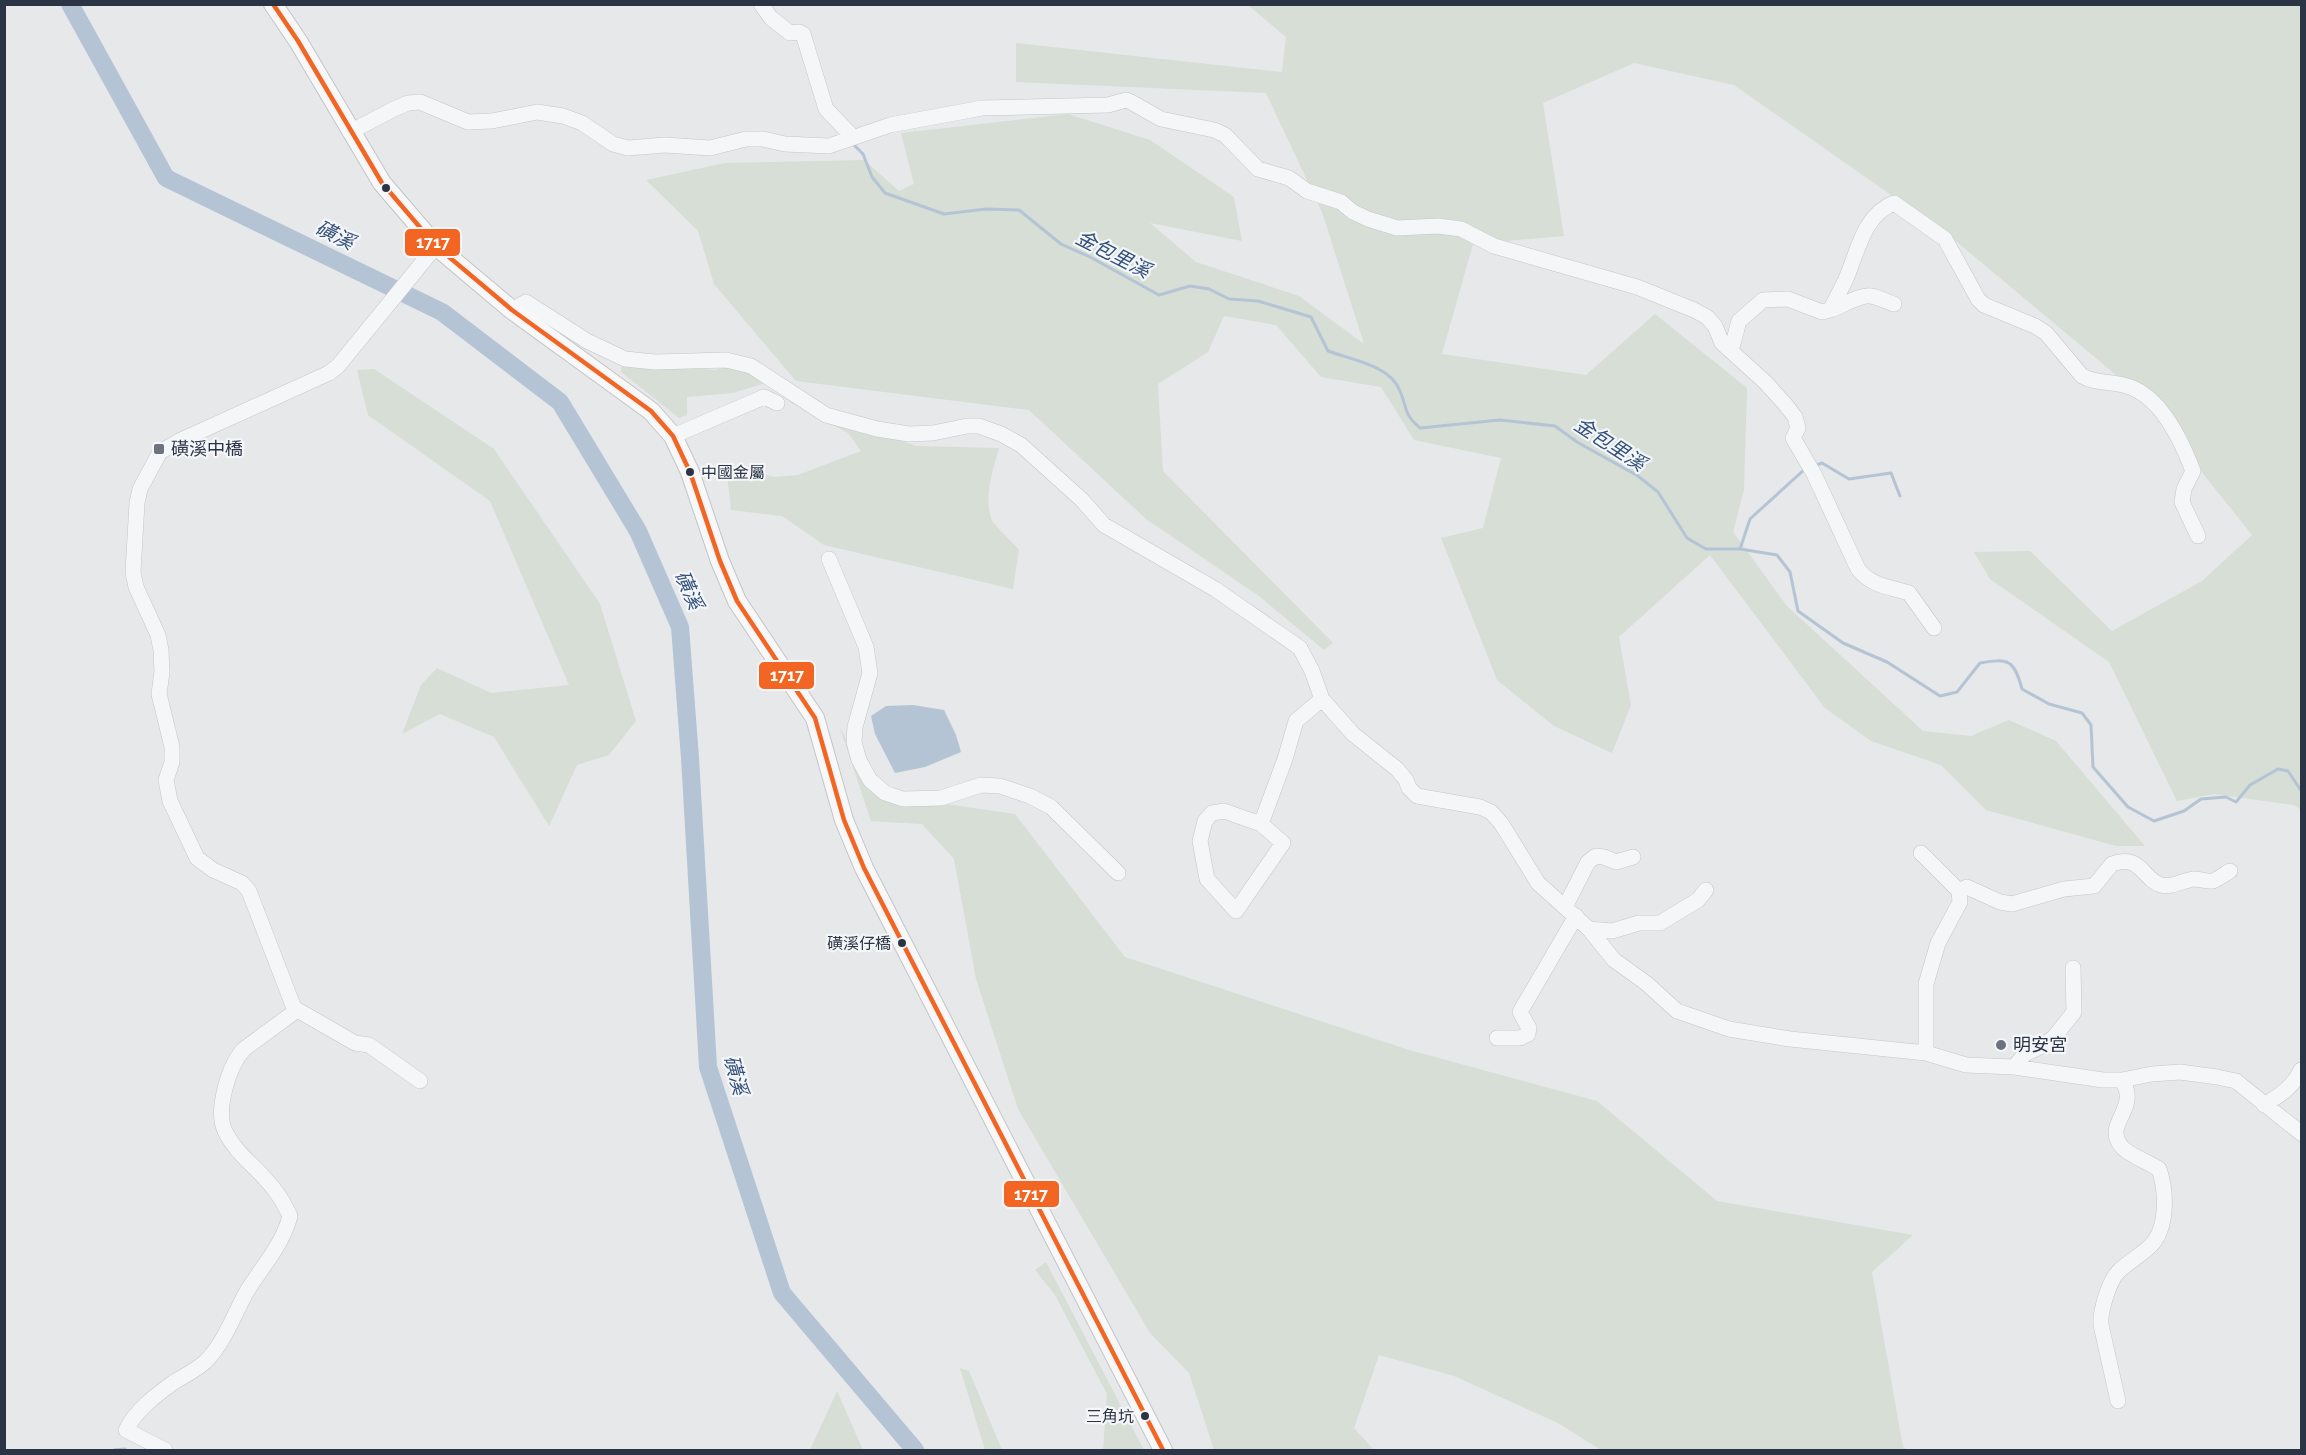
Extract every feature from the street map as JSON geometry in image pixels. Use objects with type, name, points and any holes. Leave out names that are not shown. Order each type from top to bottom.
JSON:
[{"type":"main road","points":[[273,4],[298,41],[382,183],[436,246],[512,310],[651,411],[673,436],[690,472],[720,561],[737,601],[815,718],[844,820],[864,868],[1163,1450]]},
{"type":"street","points":[[761,4],[771,18],[795,33],[803,34],[826,109],[847,140]]},
{"type":"street","points":[[350,132],[400,106],[420,102],[468,122],[492,121],[537,112],[563,116],[582,123],[613,144],[628,148],[665,146],[710,148],[746,139],[829,146],[900,122],[982,108],[1108,105],[1126,100],[1161,119],[1214,130],[1225,135],[1258,169],[1289,178],[1307,191],[1341,202],[1353,212],[1368,219],[1397,228],[1438,226],[1461,229],[1494,246],[1637,287],[1707,317],[1715,326],[1722,343],[1766,382],[1795,417],[1798,428],[1793,438],[1811,468],[1858,569],[1866,579],[1909,592],[1934,628]]},
{"type":"street","points":[[1830,310],[1865,230],[1879,212],[1894,204],[1945,239],[1978,299],[1984,305],[2014,316],[2046,333],[2082,376],[2089,380],[2125,385],[2137,390],[2166,416],[2184,447],[2193,471],[2184,489],[2182,502],[2198,536]]},
{"type":"street","points":[[165,1450],[126,1430],[130,1421],[172,1383],[203,1364],[213,1354],[286,1230],[290,1216],[276,1191],[225,1131],[222,1109],[226,1082],[237,1056],[293,1013],[294,1008],[249,891],[242,883],[213,870],[197,858],[170,801],[166,780],[172,762],[172,747],[159,694],[161,650],[158,635],[136,587],[133,572],[137,503],[140,489],[159,452],[329,373],[338,366],[436,246]]},
{"type":"street","points":[[1731,351],[1739,321],[1763,300],[1788,298],[1822,312],[1843,307],[1860,297],[1869,296],[1894,304]]},
{"type":"street","points":[[512,310],[526,302],[587,341],[625,359],[655,362],[738,361],[752,366],[826,415],[838,420],[909,434],[979,426],[1001,434],[1020,445],[1082,500],[1104,525],[1215,590],[1300,648],[1312,671],[1322,699],[1353,734],[1397,769],[1406,780],[1409,789],[1417,796],[1480,807],[1491,812],[1501,823],[1538,883],[1589,929],[1614,960],[1646,983],[1677,1011],[1729,1029],[1790,1039],[1926,1053],[1966,1065],[2014,1067],[2103,1080],[2122,1080],[2152,1074],[2180,1072],[2217,1077],[2236,1081],[2301,1134]]},
{"type":"street","points":[[673,436],[764,397],[777,403]]},
{"type":"street","points":[[829,559],[866,647],[870,673],[855,727],[854,742],[859,760],[870,780],[885,793],[903,799],[941,798],[981,785],[1000,786],[1030,796],[1051,807],[1118,873]]},
{"type":"street","points":[[1260,824],[1285,759],[1296,721],[1322,699]]},
{"type":"street","points":[[1224,811],[1260,824],[1283,843],[1236,911],[1207,879],[1200,841],[1205,821],[1212,813],[1224,811]]},
{"type":"street","points":[[1921,854],[1959,891],[1960,902],[1938,943],[1926,984],[1924,1007],[1926,1053]]},
{"type":"street","points":[[1497,1038],[1520,1038],[1528,1034],[1529,1028],[1520,1012],[1570,911],[1588,862],[1596,856],[1616,862],[1633,857]]},
{"type":"street","points":[[1959,891],[1967,887],[2000,902],[2012,904],[2064,889],[2094,885],[2112,864],[2116,863],[2132,863],[2140,866],[2155,882],[2162,885],[2196,879],[2213,881],[2230,871]]},
{"type":"street","points":[[1589,929],[1612,931],[1639,923],[1660,923],[1698,900],[1706,890]]},
{"type":"street","points":[[2014,1067],[2025,1054],[2046,1044],[2055,1036],[2074,1012],[2073,968]]},
{"type":"street","points":[[294,1008],[355,1044],[369,1045],[420,1081]]},
{"type":"street","points":[[2264,1105],[2283,1094],[2296,1080],[2301,1070]]},
{"type":"street","points":[[2118,1401],[2100,1316],[2116,1274],[2155,1240],[2165,1202],[2164,1184],[2159,1169],[2123,1148],[2117,1137],[2116,1124],[2126,1104],[2128,1094],[2122,1080]]},
{"type":"shaded area","points":[[1248,5],[2301,5],[2301,810],[2294,805],[2214,794],[2177,801],[2109,662],[1990,579],[1974,552],[2030,551],[2112,631],[2202,581],[2252,535],[2140,395],[1951,237],[1734,85],[1634,63],[1543,103],[1564,236],[1473,244],[1442,354],[1586,375],[1655,314],[1747,388],[1744,490],[1733,532],[1787,606],[1923,731],[1971,736],[2009,720],[2056,741],[2145,846],[2116,846],[1986,810],[1941,765],[1871,741],[1825,708],[1710,555],[1619,637],[1631,705],[1612,753],[1554,726],[1497,680],[1441,538],[1483,528],[1501,458],[1414,440],[1381,387],[1321,377],[1276,325],[1224,316],[1208,352],[1158,384],[1163,471],[1333,643],[1324,650],[1259,596],[1146,519],[1029,410],[796,381],[714,284],[698,231],[646,180],[725,163],[864,160],[899,191],[914,184],[901,133],[1068,114],[1150,140],[1234,197],[1242,241],[1150,223],[1196,262],[1299,296],[1364,344],[1322,212],[1266,93],[1016,82],[1016,43],[1282,72],[1286,37]]},
{"type":"shaded area","points":[[642,364],[715,370],[738,364],[859,426],[916,446],[999,448],[988,501],[991,518],[1019,550],[1013,589],[824,545],[782,516],[731,510],[726,464],[774,477],[798,475],[861,451],[848,433],[793,404],[766,383],[733,393],[687,397],[687,415],[679,418],[621,372],[622,365]]},
{"type":"shaded area","points":[[374,369],[494,449],[600,604],[636,721],[609,755],[577,765],[549,826],[494,737],[440,714],[402,734],[421,685],[437,668],[491,693],[569,685],[490,501],[368,415],[357,370]]},
{"type":"shaded area","points":[[840,728],[876,794],[1015,814],[1125,957],[1409,1050],[1597,1101],[1717,1201],[1913,1235],[1872,1272],[1903,1447],[1907,1450],[1601,1450],[1558,1423],[1454,1376],[1379,1355],[1354,1428],[1374,1450],[1214,1450],[1189,1373],[1150,1333],[1018,1109],[976,979],[954,859],[922,824],[871,821]]},
{"type":"shaded area","points":[[1046,1262],[1144,1450],[1103,1450],[1107,1394],[1055,1295],[1035,1270]]},
{"type":"shaded area","points":[[960,1368],[969,1371],[1002,1450],[985,1450]]},
{"type":"shaded area","points":[[837,1391],[863,1450],[810,1450]]},
{"type":"water","points":[[913,705],[944,710],[961,752],[925,767],[895,773],[875,734],[871,716],[886,706]]},
{"type":"waterway","name":"磺溪","points":[[70,4],[166,178],[442,312],[560,402],[638,531],[680,627],[708,1067],[782,1293],[915,1450]]},
{"type":"waterway","name":"金包里溪","points":[[852,143],[863,154],[872,177],[885,193],[944,214],[986,209],[1019,210],[1061,244],[1090,257],[1159,295],[1190,286],[1209,289],[1229,299],[1258,301],[1311,317],[1328,351],[1379,369],[1395,382],[1408,415],[1420,428],[1500,420],[1555,426],[1577,442],[1638,476],[1658,492],[1687,538],[1706,549],[1740,549],[1777,555],[1790,572],[1798,611],[1843,643],[1887,662],[1940,696],[1957,692],[1980,663],[1998,661],[2009,663],[2016,672],[2022,689],[2049,704],[2082,713],[2091,725],[2093,767],[2128,807],[2154,821],[2184,811],[2201,799],[2226,797],[2236,802],[2250,785],[2278,769],[2288,771],[2302,792]]},
{"type":"waterway","points":[[1814,466],[1822,463],[1849,479],[1891,473],[1900,496]]},
{"type":"waterway","points":[[1740,549],[1750,519],[1805,469]]},
{"type":"waterway","points":[[114,1450],[125,1449]]},
{"type":"transit line","name":"1717","points":[[273,4],[298,41],[382,183],[436,246],[512,310],[651,411],[673,436],[690,472],[720,561],[737,601],[815,718],[844,820],[864,868],[1163,1450]]},
{"type":"place","name":"磺溪中橋","points":[[159,449]]},
{"type":"place","name":"中國金屬","points":[[690,472]]},
{"type":"place","name":"磺溪仔橋","points":[[902,943]]},
{"type":"place","name":"明安宮","points":[[2001,1045]]},
{"type":"place","name":"三角坑","points":[[1145,1416]]}]
